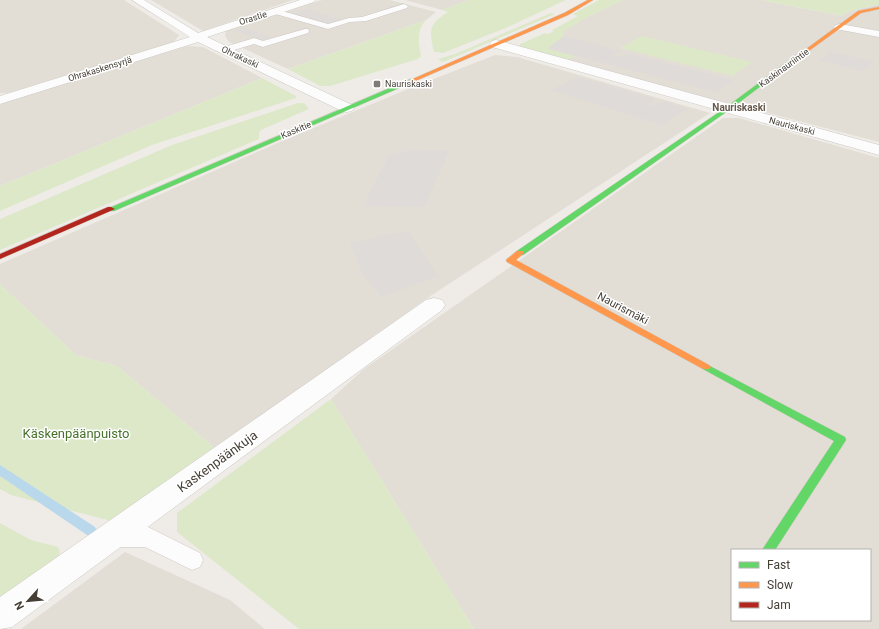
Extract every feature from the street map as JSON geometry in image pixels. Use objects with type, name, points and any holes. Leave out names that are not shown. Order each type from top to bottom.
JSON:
[{"type":"street","name":"Ohrakaski","points":[[137,0],[198,37],[347,108]]},
{"type":"street","name":"Orastie","points":[[198,37],[310,0]]},
{"type":"street","name":"Kaskitie","points":[[0,257],[566,14],[591,0]]},
{"type":"street","name":"Kaskinauriintie","points":[[727,109],[860,12],[879,8]]},
{"type":"street","points":[[840,27],[879,34]]},
{"type":"street","name":"Ohrakaskensyrjä","points":[[0,100],[198,37]]},
{"type":"street","name":"Nauriskaski","points":[[496,44],[879,150]]},
{"type":"street","name":"Naurismäki","points":[[727,109],[510,260],[841,440],[769,549]]},
{"type":"street","name":"Kaskenpäänkuja","points":[[0,616],[434,305]]},
{"type":"lane","points":[[275,11],[328,27],[349,20],[364,19],[407,3]]},
{"type":"lane","points":[[224,50],[254,41],[263,44],[305,31]]},
{"type":"lane","points":[[112,537],[148,537],[192,560]]},
{"type":"shaded area","points":[[0,0],[124,0],[179,35],[174,42],[8,93],[0,93]]},
{"type":"shaded area","points":[[151,0],[293,0],[203,31]]},
{"type":"shaded area","points":[[322,0],[390,0],[436,12],[426,20],[288,69],[229,42],[225,36],[226,30]]},
{"type":"shaded area","points":[[405,0],[469,0],[442,10]]},
{"type":"shaded area","points":[[623,0],[761,0],[842,16],[850,11],[879,4],[879,142],[521,49]]},
{"type":"shaded area","points":[[307,9],[342,20],[326,25],[291,13]]},
{"type":"shaded area","points":[[245,28],[274,38],[265,41],[235,31]]},
{"type":"shaded area","points":[[564,36],[619,51],[613,55],[621,57],[627,53],[734,80],[717,92],[548,49]]},
{"type":"shaded area","points":[[187,46],[203,47],[262,78],[0,186],[0,103]]},
{"type":"shaded area","points":[[831,52],[874,62],[862,71],[819,60]]},
{"type":"shaded area","points":[[495,55],[517,57],[710,113],[429,297],[215,448],[117,366],[76,355],[0,284],[0,264],[280,142]]},
{"type":"shaded area","points":[[578,77],[655,99],[647,104],[655,106],[663,101],[688,109],[662,125],[551,90]]},
{"type":"shaded area","points":[[723,118],[739,118],[879,158],[879,629],[474,629],[331,399],[364,369]]},
{"type":"shaded area","points":[[413,150],[449,151],[424,207],[366,206],[366,200],[390,154]]},
{"type":"shaded area","points":[[408,231],[438,276],[381,297],[362,273],[350,243]]},
{"type":"shaded area","points":[[125,552],[230,600],[265,629],[21,629]]},
{"type":"green space","points":[[469,0],[566,0],[508,27],[443,53],[434,52],[431,33],[433,24],[441,16],[448,12],[442,10]]},
{"type":"green space","points":[[599,0],[623,0],[588,17],[564,31],[564,36],[548,48],[576,56],[564,61],[518,49],[520,44],[545,33],[548,34],[554,31],[552,30],[578,16],[573,14]]},
{"type":"green space","points":[[761,0],[879,0],[879,4],[850,11],[842,16]]},
{"type":"green space","points":[[551,13],[555,14],[448,60],[442,62],[438,59],[455,54]]},
{"type":"green space","points":[[426,20],[419,33],[421,56],[418,59],[330,86],[320,86],[288,69]]},
{"type":"green space","points":[[642,36],[752,62],[733,76],[620,48]]},
{"type":"green space","points":[[262,78],[296,96],[296,98],[152,145],[0,211],[0,186]]},
{"type":"green space","points":[[298,103],[304,103],[309,109],[261,130],[259,133],[259,139],[0,250],[0,219],[172,145]]},
{"type":"green space","name":"Käskenpäänpuisto","points":[[0,284],[76,355],[117,366],[215,448],[115,522],[11,495],[0,489]]},
{"type":"green space","points":[[331,399],[474,629],[299,629],[177,532],[177,513]]},
{"type":"green space","points":[[0,523],[31,540],[58,547],[60,553],[56,561],[0,597]]},
{"type":"waterway","points":[[0,470],[91,531]]},
{"type":"traffic: fast","points":[[520,253],[727,109],[804,52]]},
{"type":"traffic: fast","points":[[111,209],[411,81]]},
{"type":"traffic: fast","points":[[706,367],[841,440],[769,549]]},
{"type":"traffic: slow","points":[[411,81],[566,14],[591,0]]},
{"type":"traffic: slow","points":[[804,52],[860,12],[879,8]]},
{"type":"traffic: slow","points":[[520,253],[510,260],[706,367]]},
{"type":"traffic: jam","points":[[0,257],[111,209]]},
{"type":"place","name":"Nauriskaski","points":[[377,84]]},
{"type":"district","name":"Nauriskaski","points":[[739,107]]}]
